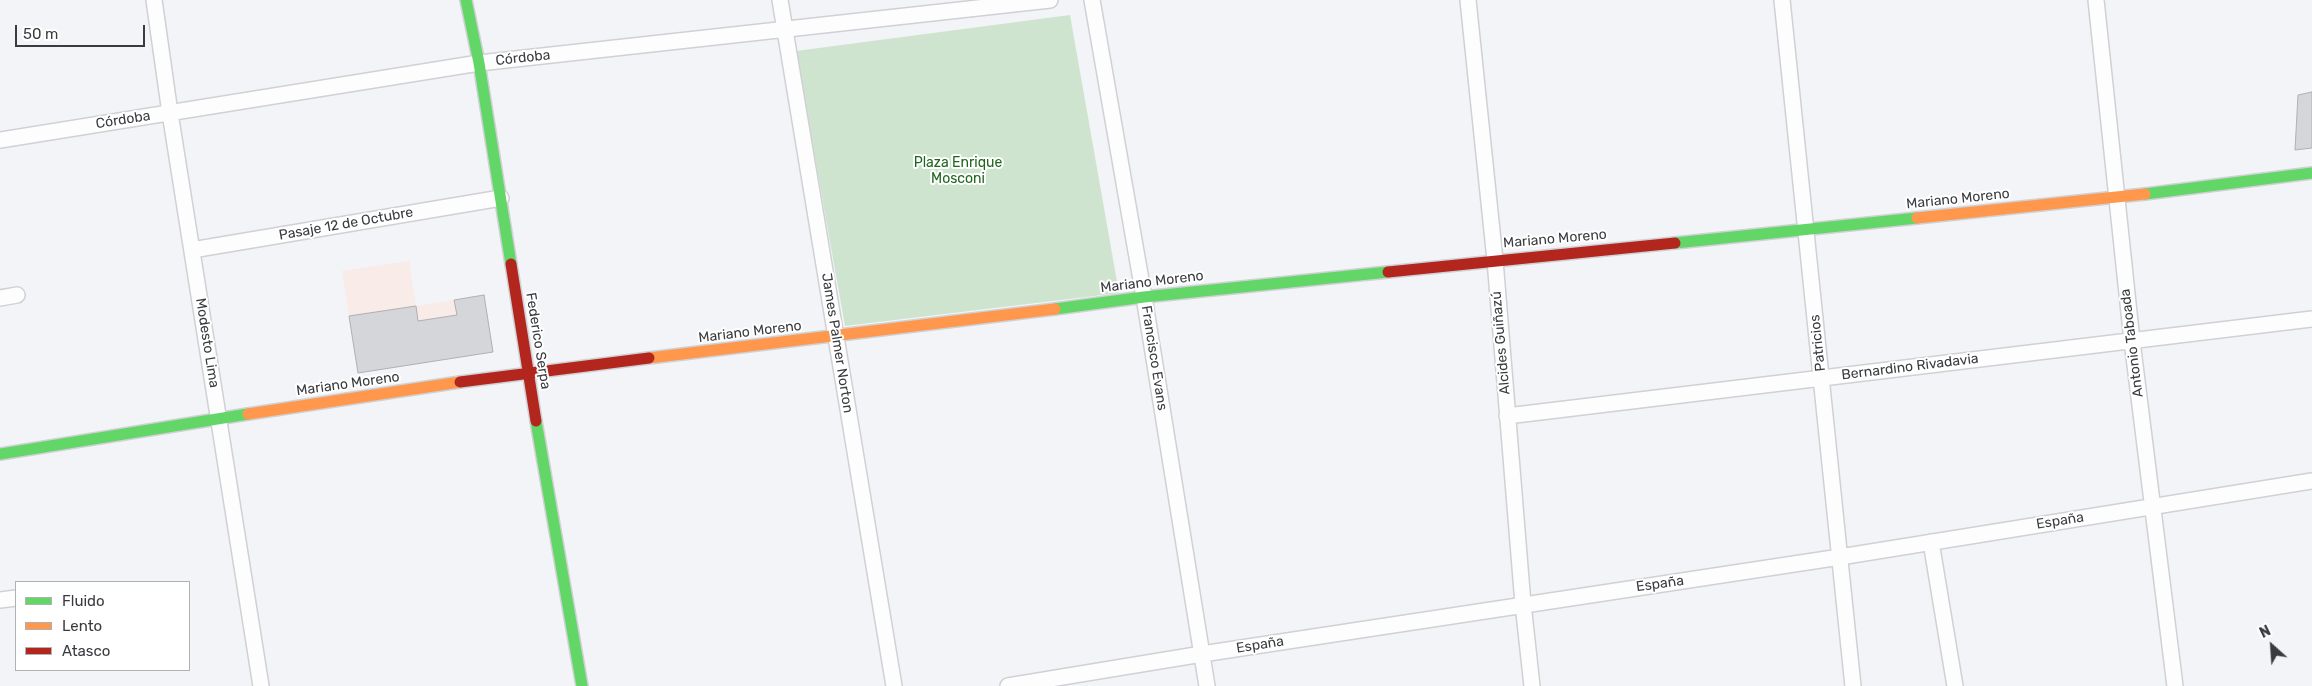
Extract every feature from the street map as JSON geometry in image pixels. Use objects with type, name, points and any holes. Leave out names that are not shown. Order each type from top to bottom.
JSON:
[{"type":"street","name":"Modesto Lima","points":[[154,0],[170,112],[262,686]]},
{"type":"street","name":"Federico Serpa","points":[[466,0],[479,63],[528,372],[582,686]]},
{"type":"street","name":"James Palmer Norton","points":[[780,0],[894,686]]},
{"type":"street","name":"Córdoba","points":[[0,140],[479,63],[1050,0]]},
{"type":"street","name":"Francisco Evans","points":[[1092,0],[1144,297],[1207,686]]},
{"type":"street","name":"Alcides Guiñazú","points":[[1468,0],[1495,260],[1523,604],[1532,686]]},
{"type":"street","name":"Patricios","points":[[1782,0],[1853,686]]},
{"type":"street","name":"Antonio Taboada","points":[[2096,0],[2116,198],[2151,506],[2175,686]]},
{"type":"street","name":"Mariano Moreno","points":[[0,454],[220,418],[528,372],[835,337],[1144,297],[2116,198],[2312,173]]},
{"type":"street","name":"Pasaje 12 de Octubre","points":[[192,250],[501,198]]},
{"type":"street","points":[[0,298],[17,295]]},
{"type":"street","name":"Bernardino Rivadavia","points":[[1507,416],[2312,319]]},
{"type":"street","name":"España","points":[[1008,686],[1523,604],[1840,557],[2312,481]]},
{"type":"street","points":[[1931,542],[1955,686]]},
{"type":"street","points":[[0,600],[15,598]]},
{"type":"shaded area","points":[[409,261],[416,306],[484,295],[493,352],[358,373],[342,271]]},
{"type":"green space","name":"Plaza Enrique Mosconi","points":[[1070,15],[1119,293],[845,326],[796,51]]},
{"type":"building","points":[[2312,92],[2312,148],[2295,150],[2298,95]]},
{"type":"building","points":[[484,295],[493,352],[358,373],[349,316],[416,306],[418,321],[457,315],[454,300]]},
{"type":"traffic: fast","points":[[466,0],[479,63],[511,264]]},
{"type":"traffic: fast","points":[[2145,194],[2312,173]]},
{"type":"traffic: fast","points":[[1675,243],[1917,218]]},
{"type":"traffic: fast","points":[[1055,309],[1144,297],[1388,272]]},
{"type":"traffic: fast","points":[[0,454],[248,414]]},
{"type":"traffic: fast","points":[[536,421],[582,686]]},
{"type":"traffic: slow","points":[[1917,218],[2145,194]]},
{"type":"traffic: slow","points":[[649,358],[1055,309]]},
{"type":"traffic: slow","points":[[248,414],[460,382]]},
{"type":"traffic: jam","points":[[1388,272],[1675,243]]},
{"type":"traffic: jam","points":[[511,264],[536,421]]},
{"type":"traffic: jam","points":[[460,382],[649,358]]}]
